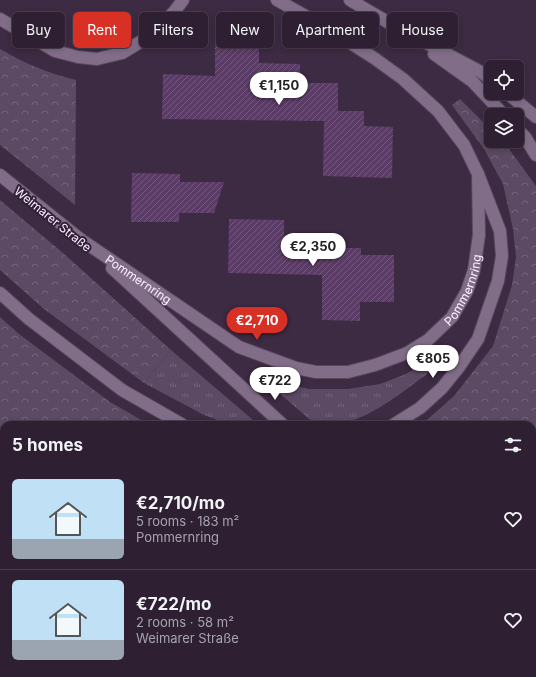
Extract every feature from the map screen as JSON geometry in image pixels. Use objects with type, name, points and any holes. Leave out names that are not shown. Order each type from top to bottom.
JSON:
[{"type":"street","points":[[0,19],[55,50],[78,57],[98,59],[122,53],[145,39],[174,12],[183,0]]},
{"type":"street","name":"Pommernring","points":[[277,0],[327,28],[374,58],[402,79],[438,111],[464,145],[478,174],[500,231],[502,256],[498,281],[490,308],[478,339],[459,367],[442,388],[420,408],[399,421]]},
{"type":"street","points":[[350,0],[387,22]]},
{"type":"street","points":[[426,48],[472,80],[498,108]]},
{"type":"street","points":[[436,48],[484,74]]},
{"type":"street","points":[[515,100],[536,117]]},
{"type":"street","points":[[524,136],[536,156]]},
{"type":"street","name":"Pommernring","points":[[80,239],[239,346],[296,368],[316,372],[348,372],[375,365],[407,353],[428,340],[452,316],[467,291],[474,270],[479,235],[478,174]]},
{"type":"street","name":"Weimarer Straße","points":[[0,175],[80,239],[279,421]]},
{"type":"street","points":[[0,293],[29,319],[122,390],[176,421]]},
{"type":"green space","points":[[0,49],[37,68],[76,80],[75,205],[0,145]]},
{"type":"green space","points":[[460,99],[484,123],[484,148],[508,148],[536,186],[536,421],[425,421],[454,396],[493,346],[512,285],[516,257],[513,229],[503,184],[484,149],[452,105]]},
{"type":"green space","points":[[0,200],[63,253],[171,350],[144,383],[44,309],[0,270]]},
{"type":"green space","points":[[0,317],[19,334],[110,402],[143,421],[0,421]]},
{"type":"green space","points":[[171,350],[254,421],[220,421],[204,415],[144,383]]},
{"type":"green space","points":[[423,364],[429,365],[431,368],[427,374],[385,404],[374,411],[350,421],[311,421],[270,385],[273,381],[309,389],[348,389],[380,384],[406,374]]},
{"type":"building","points":[[216,35],[216,48],[259,48],[259,63],[300,64],[300,83],[338,83],[338,111],[364,111],[364,126],[393,127],[392,178],[323,176],[324,121],[162,119],[163,74],[215,76]]},
{"type":"building","points":[[132,173],[180,174],[180,182],[224,182],[214,213],[179,213],[179,222],[131,222]]},
{"type":"building","points":[[229,219],[284,220],[284,248],[361,248],[361,255],[394,255],[394,302],[360,302],[360,321],[322,320],[322,275],[228,273]]}]
